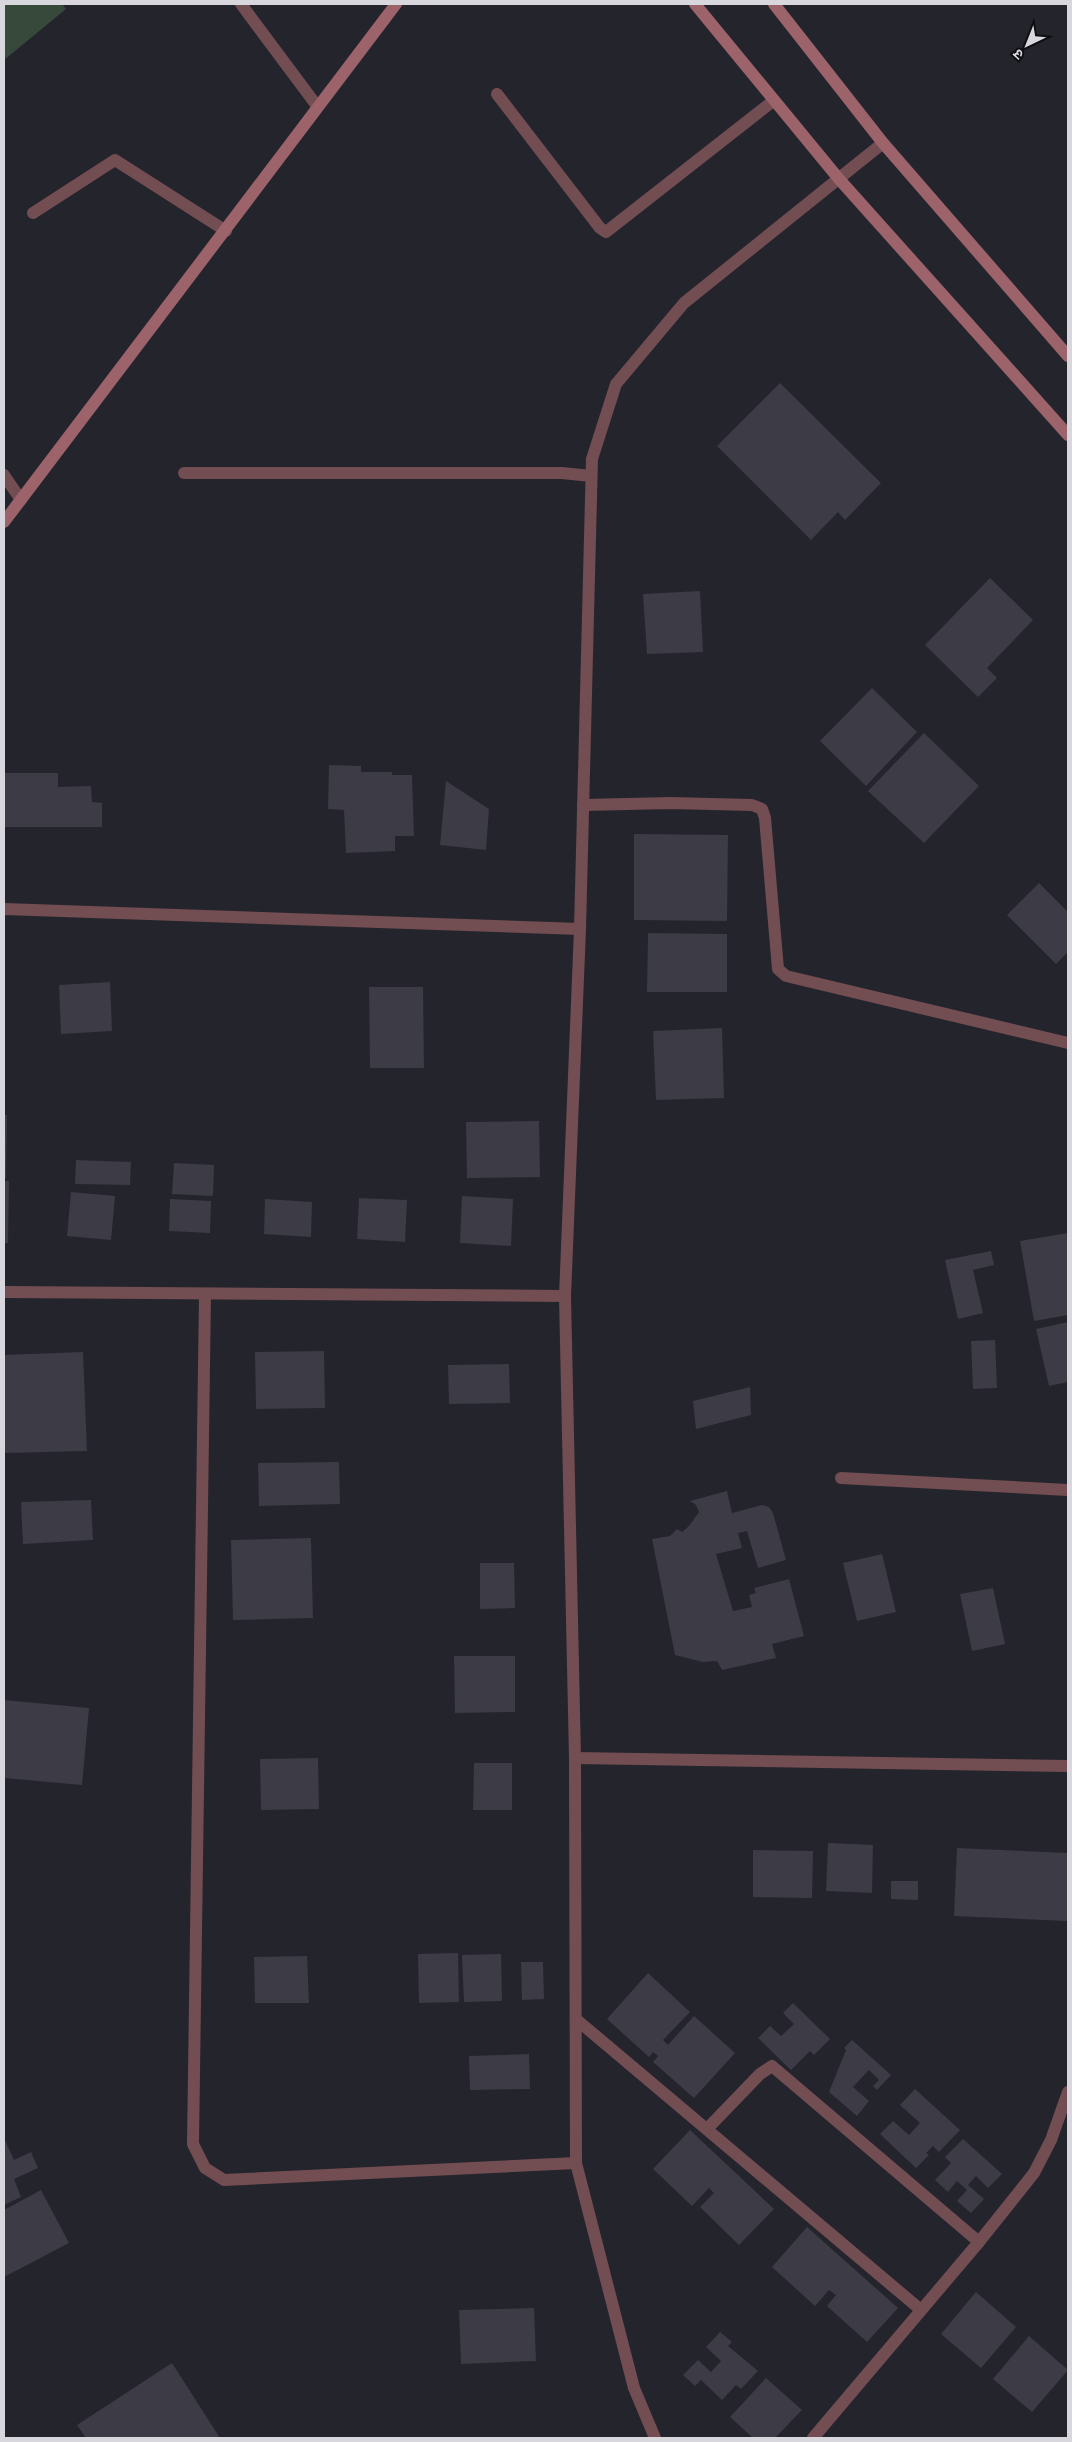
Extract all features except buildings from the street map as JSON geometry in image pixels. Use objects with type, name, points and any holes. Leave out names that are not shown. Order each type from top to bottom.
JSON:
[{"type":"main road","points":[[4,522],[226,231],[316,106],[396,4]]},
{"type":"main road","points":[[695,4],[839,179],[1068,435]]},
{"type":"main road","points":[[774,4],[883,143],[1068,356]]},
{"type":"street","points":[[241,4],[316,106]]},
{"type":"street","points":[[497,94],[600,228],[606,232],[773,101]]},
{"type":"street","points":[[655,2438],[634,2388],[576,2163],[575,1758],[565,1296],[584,805],[592,459],[616,384],[684,303],[883,143]]},
{"type":"street","points":[[32,213],[115,160],[226,231]]},
{"type":"street","points":[[184,473],[562,472],[592,476]]},
{"type":"street","points":[[4,475],[21,500]]},
{"type":"street","points":[[584,805],[670,803],[752,806],[762,809],[766,818],[778,969],[786,976],[1068,1043]]},
{"type":"street","points":[[4,909],[580,929]]},
{"type":"street","points":[[4,1292],[205,1295],[565,1296]]},
{"type":"street","points":[[205,1295],[192,2144],[205,2168],[224,2180],[576,2163]]},
{"type":"street","points":[[841,1478],[1068,1490]]},
{"type":"street","points":[[575,1758],[1068,1766]]},
{"type":"street","points":[[577,2020],[921,2310]]},
{"type":"street","points":[[707,2129],[760,2074],[772,2066],[979,2242]]},
{"type":"street","points":[[813,2438],[979,2242],[1034,2173],[1051,2140],[1068,2092]]},
{"type":"green space","points":[[4,4],[62,4],[66,9],[4,60]]}]
